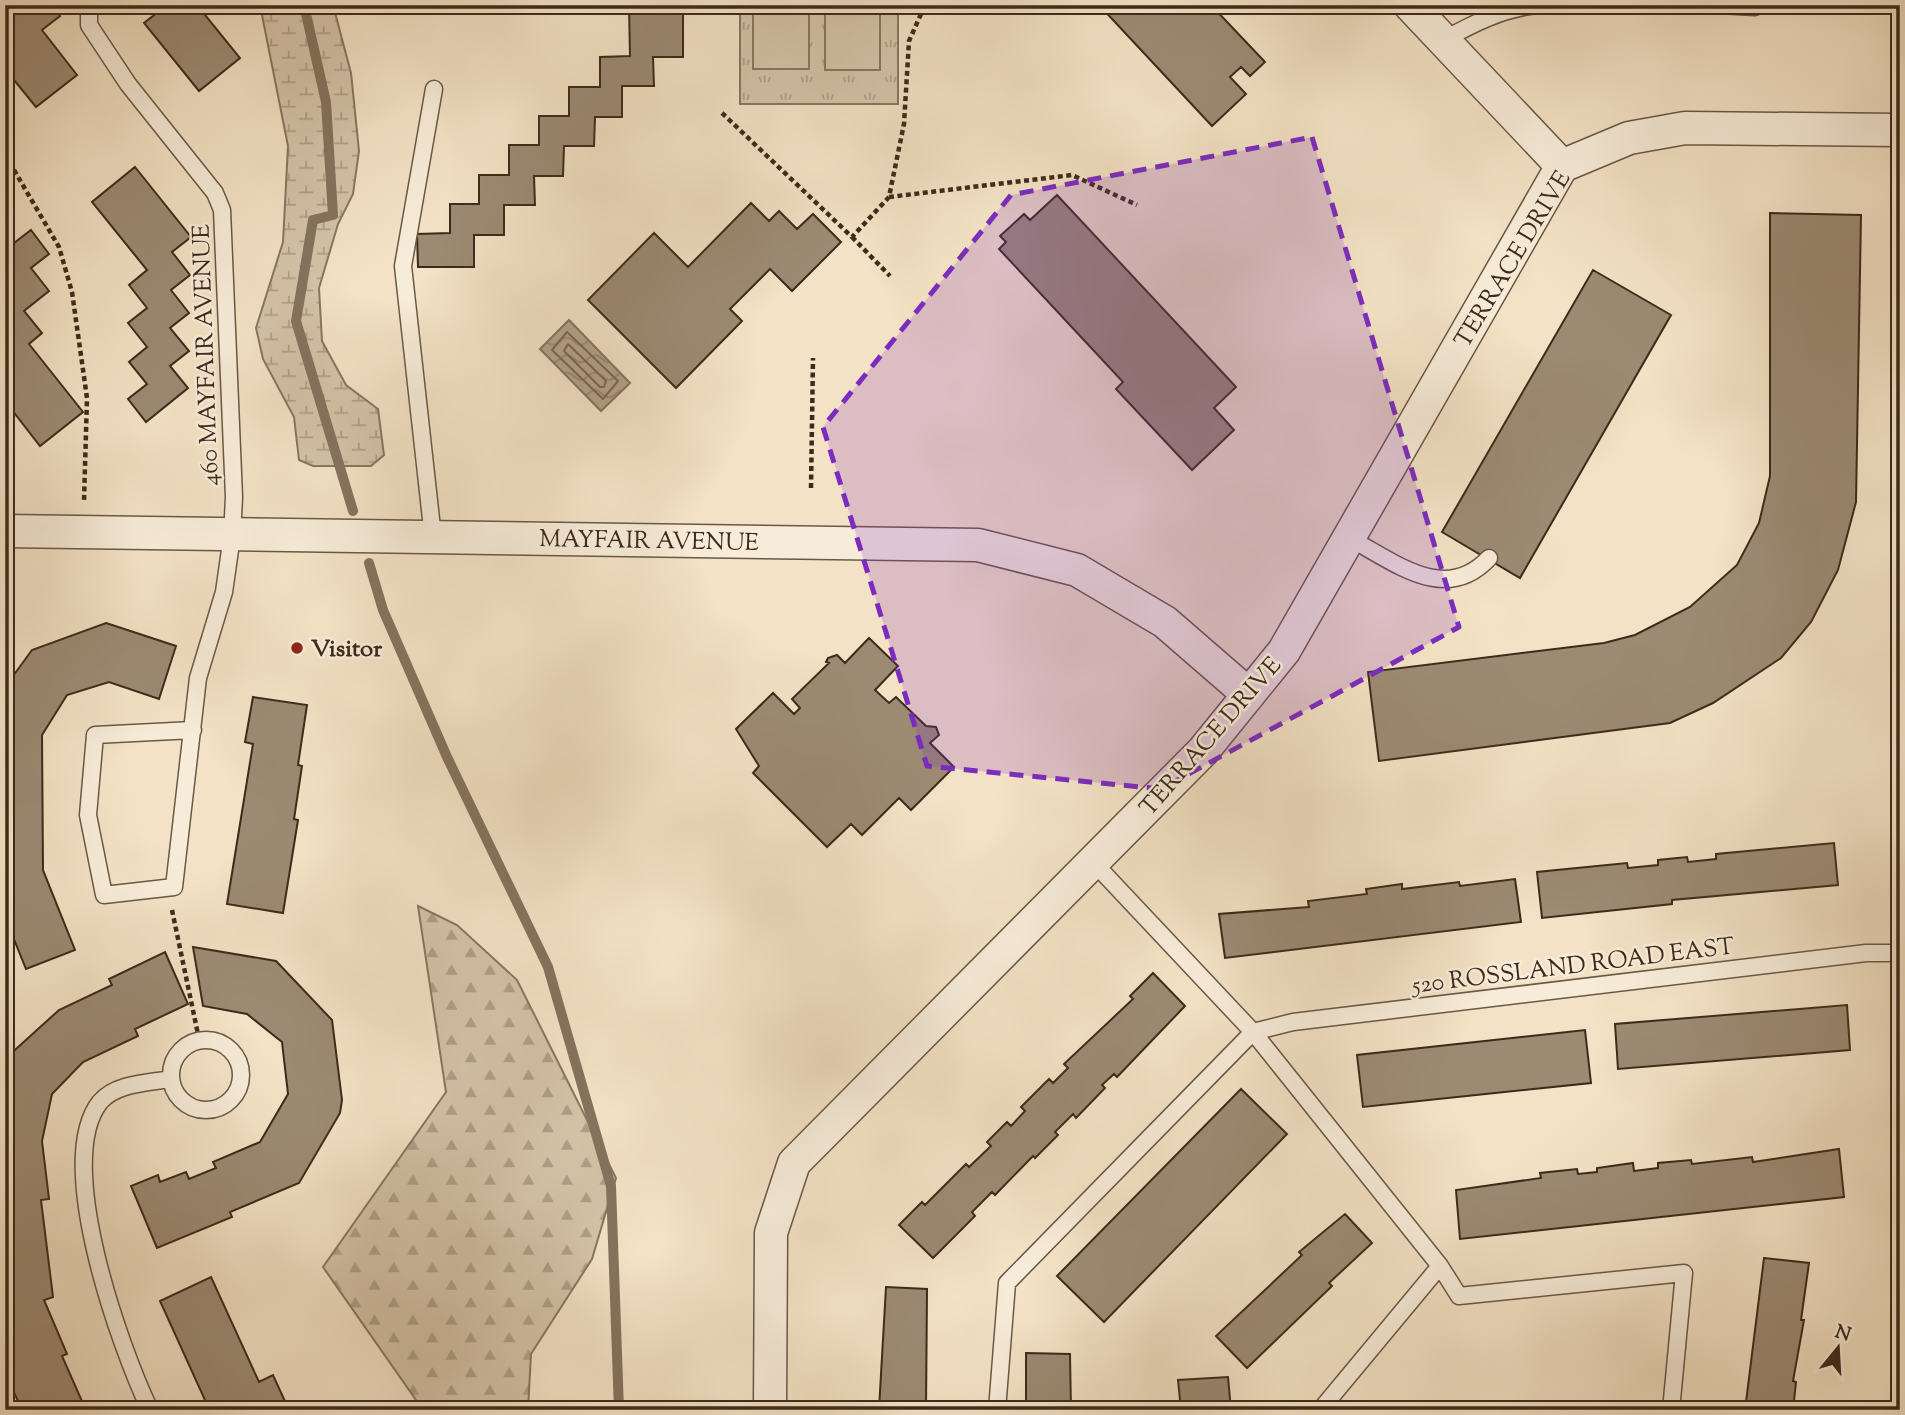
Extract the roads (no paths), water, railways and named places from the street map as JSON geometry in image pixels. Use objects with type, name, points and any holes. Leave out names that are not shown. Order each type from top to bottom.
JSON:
[{"type":"street","points":[[1410,5],[1562,166]]},
{"type":"street","name":"TERRACE DRIVE","points":[[770,1410],[771,1233],[794,1163],[1095,864],[1203,751],[1284,651],[1562,166],[1629,138],[1685,128],[1900,130]]},
{"type":"street","name":"MAYFAIR AVENUE","points":[[5,531],[84,530],[232,536],[978,545],[1077,570],[1165,622],[1248,694]]},
{"type":"lane","name":"460 MAYFAIR AVENUE","points":[[89,5],[89,25],[108,55],[128,85],[215,193],[222,210],[234,497],[224,593],[198,678],[193,730],[174,887],[104,895],[88,815],[95,736],[193,730]]},
{"type":"lane","points":[[1443,40],[1483,19],[1514,8],[1536,5]]},
{"type":"lane","points":[[1719,5],[1755,7]]},
{"type":"lane","points":[[433,537],[403,266],[435,89]]},
{"type":"lane","points":[[1349,538],[1431,580],[1454,581],[1475,573],[1489,558]]},
{"type":"lane","points":[[1095,864],[1253,1031],[1440,1266],[1459,1296],[1684,1273],[1671,1410]]},
{"type":"lane","name":"520 ROSSLAND ROAD EAST","points":[[1253,1031],[1334,1017],[1866,953],[1900,953]]},
{"type":"lane","points":[[997,1410],[1007,1283],[1253,1031]]},
{"type":"lane","points":[[199,1039],[215,1041],[236,1058],[240,1082],[236,1093],[226,1105],[202,1111],[179,1098],[170,1079],[171,1066],[180,1051],[199,1039]]},
{"type":"lane","points":[[150,1410],[106,1296],[82,1167],[87,1127],[101,1100],[124,1087],[170,1079]]},
{"type":"lane","points":[[1322,1408],[1440,1266]]},
{"type":"water","points":[[569,320],[630,383],[601,411],[540,349]]},
{"type":"waterway","points":[[304,5],[326,102],[333,215],[313,220],[296,321],[353,511]]},
{"type":"waterway","points":[[369,563],[383,610],[447,757],[548,967],[611,1186],[619,1410]]},
{"type":"place","name":"Visitor","points":[[297,648]]}]
